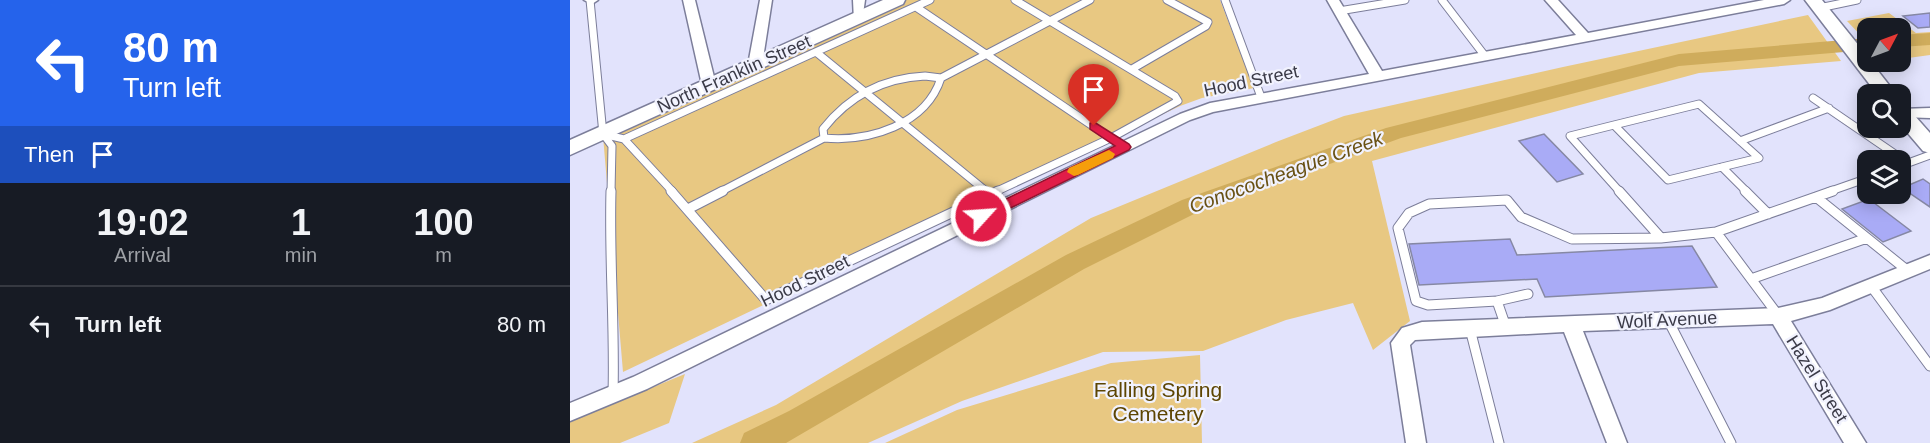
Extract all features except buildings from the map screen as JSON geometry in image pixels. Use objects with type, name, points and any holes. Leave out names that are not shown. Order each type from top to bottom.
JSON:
[{"type":"street","points":[[689,0],[709,86]]},
{"type":"street","points":[[755,65],[766,0]]},
{"type":"street","name":"North Franklin Street","points":[[570,148],[755,65],[859,9],[897,0]]},
{"type":"street","points":[[1551,0],[1585,37]]},
{"type":"street","name":"Hood Street","points":[[570,412],[613,396],[1003,206],[1118,142],[1204,110],[1377,75],[1784,0]]},
{"type":"street","points":[[1816,4],[1879,84]]},
{"type":"street","points":[[1336,6],[1377,75]]},
{"type":"street","points":[[1911,112],[1930,113]]},
{"type":"street","points":[[1911,124],[1930,146]]},
{"type":"street","name":"Wolf Avenue","points":[[1416,443],[1400,343],[1409,334],[1422,330],[1778,316],[1824,305],[1930,262]]},
{"type":"street","name":"Hazel Street","points":[[1778,316],[1856,443]]},
{"type":"street","points":[[1570,325],[1617,443]]},
{"type":"lane","points":[[591,0],[603,134],[612,146],[610,225],[615,335],[613,396]]},
{"type":"lane","points":[[624,139],[930,0]]},
{"type":"lane","points":[[603,134],[624,139],[688,209],[738,271],[766,300],[989,194],[1118,142],[1176,104],[1178,100],[1175,96],[1015,0]]},
{"type":"lane","points":[[688,209],[824,138],[837,141],[864,137],[902,123],[923,109],[935,97],[941,78],[1090,0]]},
{"type":"lane","points":[[1132,69],[1206,26],[1208,22],[1201,17],[1167,0]]},
{"type":"lane","points":[[1225,0],[1262,97]]},
{"type":"lane","points":[[1336,6],[1405,0]]},
{"type":"lane","points":[[1442,0],[1485,56]]},
{"type":"lane","points":[[1816,4],[1857,0]]},
{"type":"lane","points":[[916,7],[1118,142]]},
{"type":"lane","points":[[816,52],[1003,206]]},
{"type":"lane","points":[[824,138],[823,129],[832,117],[864,92],[905,78],[932,75],[941,78]]},
{"type":"lane","points":[[1813,98],[1885,150]]},
{"type":"lane","points":[[1614,125],[1668,180],[1759,158],[1699,104],[1614,125],[1570,136],[1661,238]]},
{"type":"lane","points":[[1740,141],[1829,108]]},
{"type":"lane","points":[[1911,162],[1930,155]]},
{"type":"lane","points":[[1722,168],[1768,214]]},
{"type":"lane","points":[[1528,294],[1497,301],[1428,305],[1416,301],[1398,228],[1409,213],[1429,204],[1507,200],[1521,217],[1572,239],[1661,238],[1716,232],[1857,182]]},
{"type":"lane","points":[[1816,197],[1908,271]]},
{"type":"lane","points":[[1716,232],[1778,316]]},
{"type":"lane","points":[[1750,279],[1867,238]]},
{"type":"lane","points":[[1871,286],[1930,366]]},
{"type":"lane","points":[[1497,301],[1506,327]]},
{"type":"lane","points":[[1668,320],[1731,443]]},
{"type":"lane","points":[[1470,329],[1499,443]]},
{"type":"green space","points":[[905,0],[1220,0],[1254,88],[1202,98],[1180,106],[623,372],[603,136]]},
{"type":"green space","points":[[1889,13],[1896,18],[1863,18]]},
{"type":"green space","points":[[1808,15],[1841,61],[1699,73],[1372,161],[1410,321],[1373,350],[1353,303],[1286,320],[1203,351],[1103,352],[962,401],[868,443],[692,443],[776,405],[1091,218],[1276,142],[1344,116]]},
{"type":"green space","points":[[1857,19],[1857,32],[1847,21]]},
{"type":"green space","points":[[1911,29],[1916,33],[1930,32],[1930,55],[1911,58]]},
{"type":"green space","name":"Falling Spring Cemetery","points":[[1200,355],[1202,443],[885,443],[957,410],[1111,363]]},
{"type":"green space","points":[[685,374],[669,423],[620,443],[570,443],[570,421]]},
{"type":"waterway","name":"Conococheague Creek","points":[[1911,40],[1930,39]]},
{"type":"waterway","name":"Conococheague Creek","points":[[755,443],[800,421],[1075,262],[1190,206],[1394,133],[1679,60],[1857,45]]},
{"type":"slow traffic","points":[[1074,172],[1109,154]]},
{"type":"route","points":[[981,216],[1124,147],[1094,126]]}]
